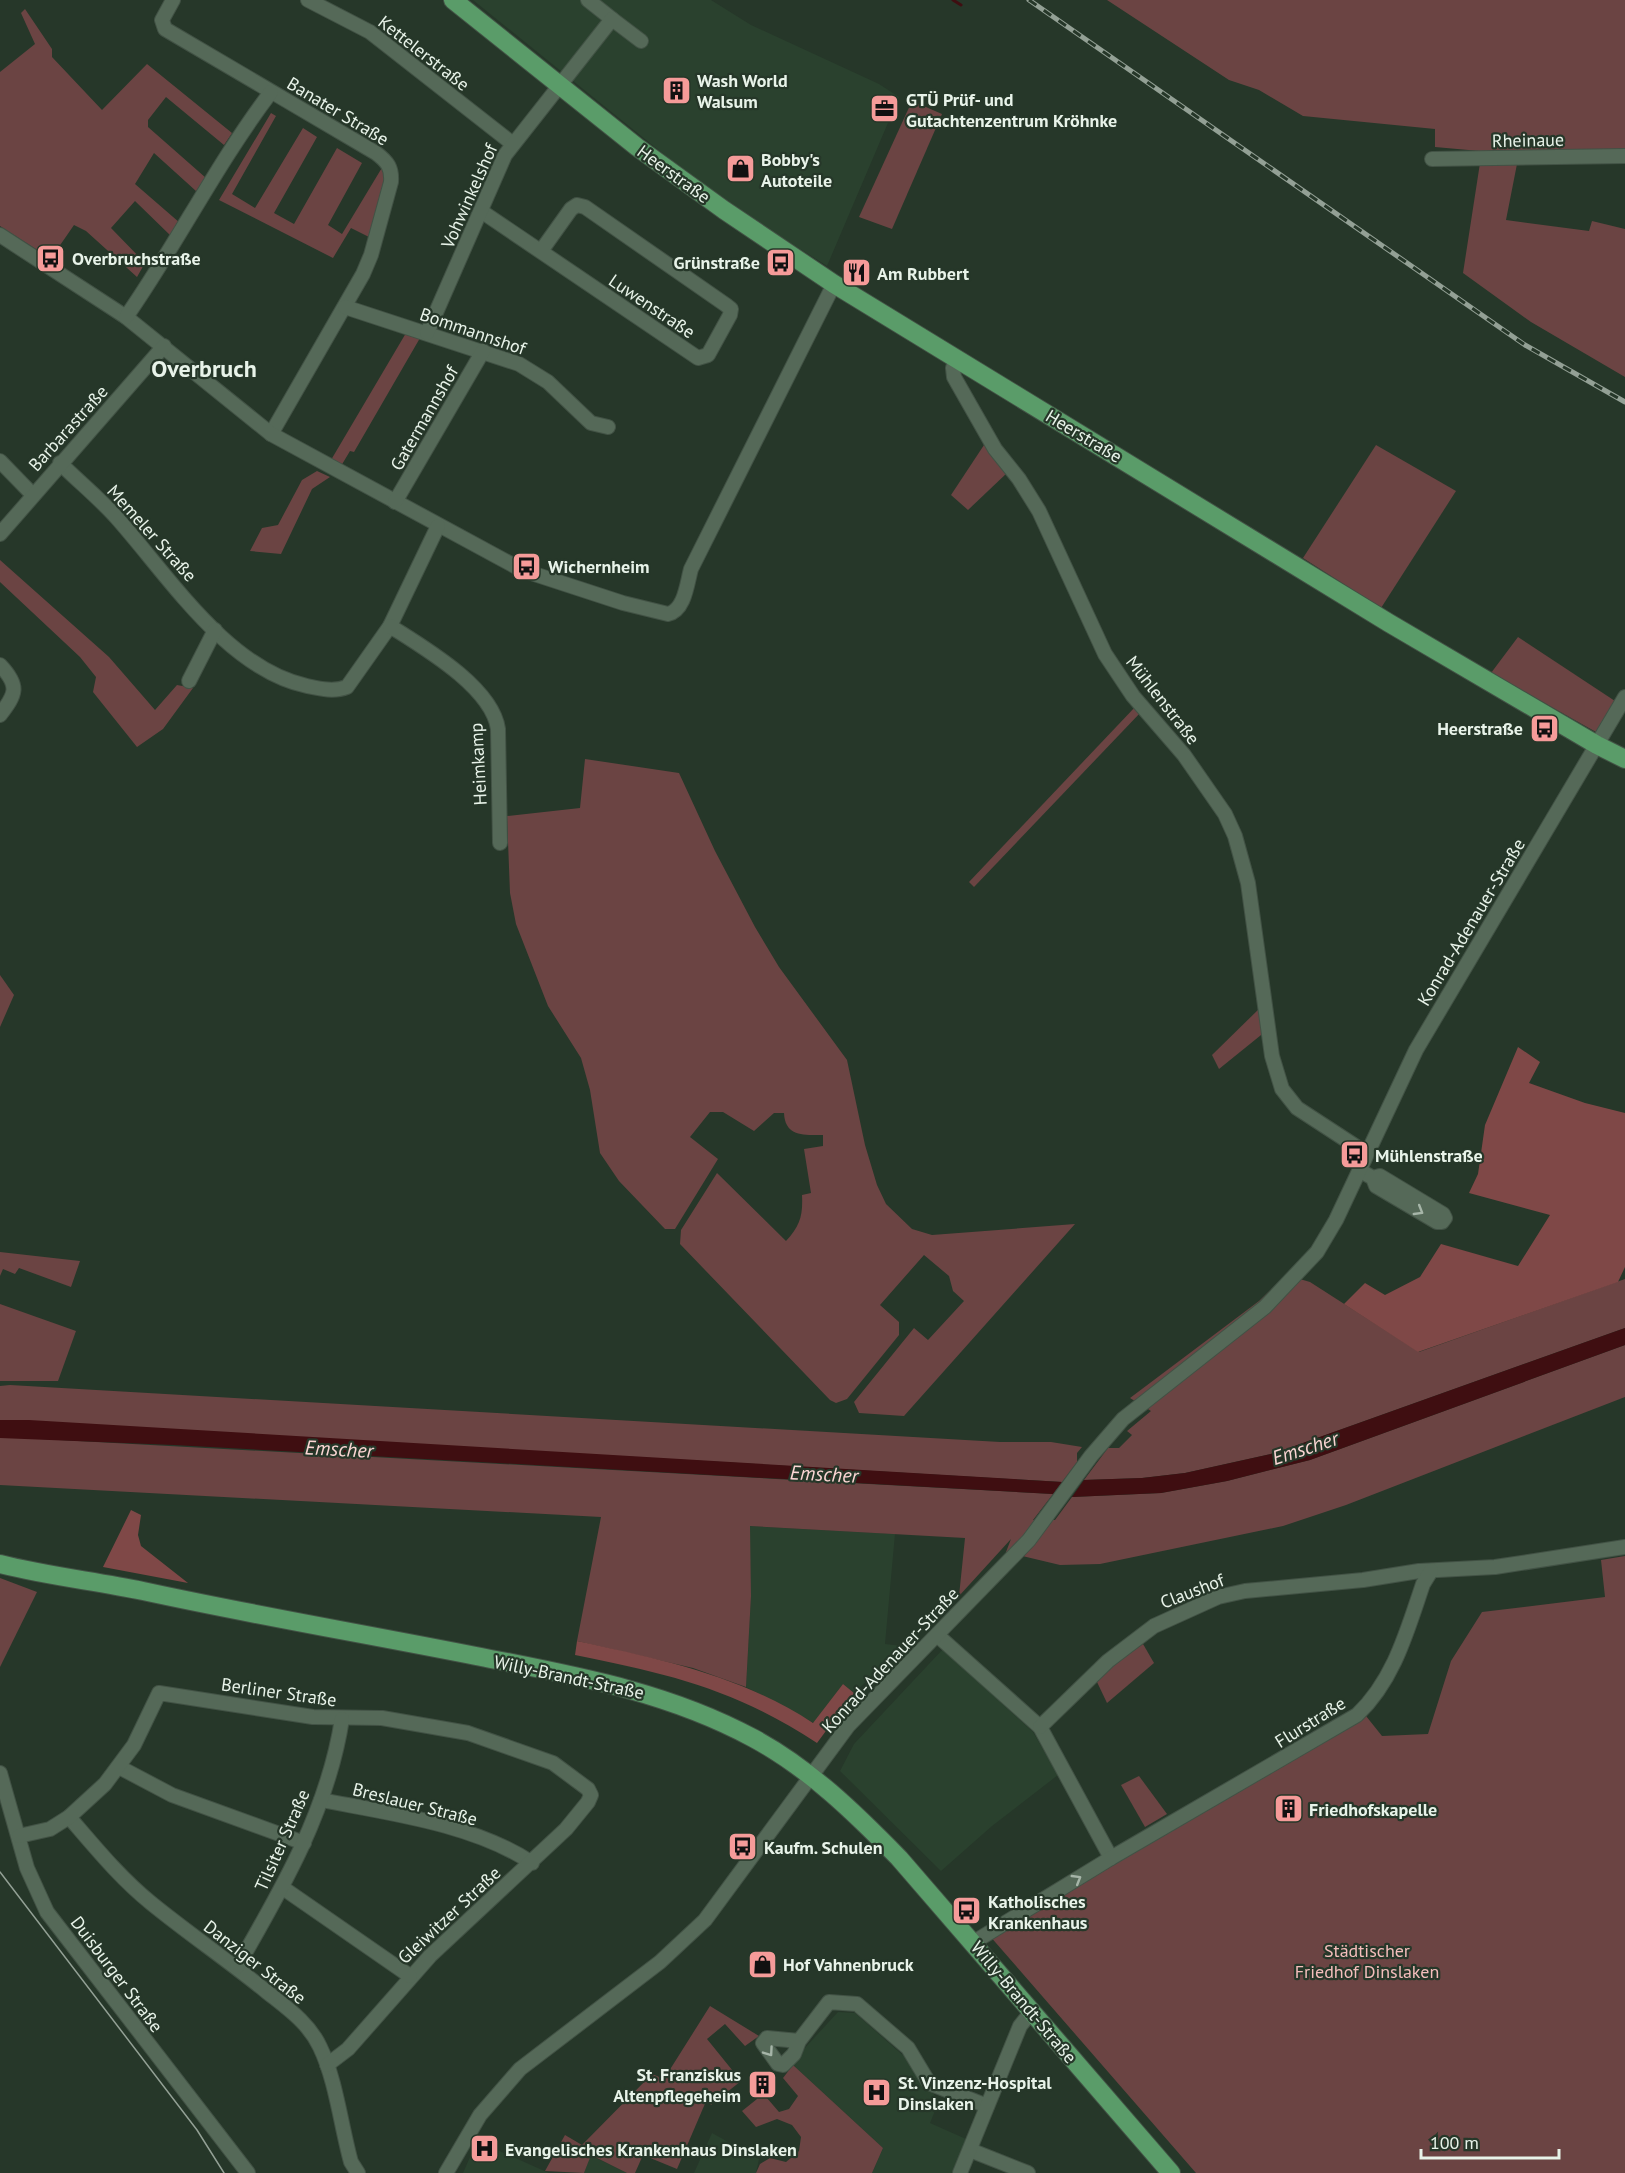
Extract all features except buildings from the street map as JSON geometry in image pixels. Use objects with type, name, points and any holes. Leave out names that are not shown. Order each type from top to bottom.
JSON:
[{"type":"main road","name":"Heerstraße","points":[[453,0],[646,154],[834,284],[1389,623],[1597,745],[1625,759]]},
{"type":"main road","name":"Willy-Brandt-Straße","points":[[0,1564],[39,1574],[88,1581],[171,1599],[609,1682],[700,1713],[754,1739],[810,1776],[863,1821],[974,1942],[1172,2173]]},
{"type":"main road","name":"Willy-Brandt-Straße","points":[[0,1571],[95,1592],[171,1599]]},
{"type":"street","name":"Banater Straße","points":[[173,0],[162,20],[165,29],[376,153],[390,165],[392,182],[371,255],[345,307],[271,434]]},
{"type":"street","name":"Kettelerstraße","points":[[308,0],[370,32],[513,144]]},
{"type":"street","points":[[588,0],[641,41]]},
{"type":"street","points":[[561,85],[612,20]]},
{"type":"street","name":"Vohwinkelshof","points":[[427,333],[513,144],[561,85]]},
{"type":"street","points":[[126,317],[158,271],[238,135],[272,92]]},
{"type":"street","name":"Rheinaue","points":[[1432,159],[1625,156]]},
{"type":"street","name":"Luwenstraße","points":[[481,210],[541,251],[698,358],[708,355],[730,315],[730,309],[726,305],[585,207],[577,205],[571,209],[541,251]]},
{"type":"street","points":[[0,235],[126,317],[271,434],[438,526],[533,574],[654,612],[668,614],[679,607],[691,569],[834,284]]},
{"type":"street","name":"Bommannshof","points":[[345,307],[483,351],[533,371],[591,423],[608,427]]},
{"type":"street","name":"Barbarastraße","points":[[0,534],[32,494],[164,346]]},
{"type":"street","name":"Gatermannshof","points":[[395,502],[483,351]]},
{"type":"street","name":"Mühlenstraße","points":[[956,358],[952,368],[954,377],[995,449],[1019,479],[1039,511],[1105,654],[1133,696],[1210,790],[1235,836],[1248,883],[1272,1056],[1282,1089],[1297,1108],[1366,1153]]},
{"type":"street","points":[[0,461],[32,494]]},
{"type":"street","name":"Memeler Straße","points":[[60,464],[114,514],[215,630],[257,667],[300,684],[329,690],[347,687],[390,626]]},
{"type":"street","points":[[390,626],[438,526]]},
{"type":"street","name":"Heimkamp","points":[[390,626],[442,659],[463,677],[494,714],[498,729],[500,843]]},
{"type":"street","points":[[189,681],[215,630]]},
{"type":"street","points":[[0,665],[11,676],[14,688],[10,702],[0,716]]},
{"type":"street","name":"Konrad-Adenauer-Straße","points":[[446,2173],[480,2115],[520,2069],[660,1962],[702,1923],[848,1726],[1029,1540],[1091,1456],[1133,1410],[1265,1307],[1284,1289],[1328,1234],[1416,1050],[1625,697]]},
{"type":"street","points":[[1359,1170],[1373,1178],[1376,1186],[1437,1222],[1442,1222],[1443,1214],[1380,1176],[1373,1178]]},
{"type":"street","points":[[1431,1571],[1495,1567],[1625,1547]]},
{"type":"street","name":"Claushof","points":[[1040,1727],[1108,1661],[1154,1626],[1199,1604],[1245,1591],[1362,1581],[1384,1575],[1431,1571]]},
{"type":"street","name":"Flurstraße","points":[[974,1942],[1111,1858],[1357,1715],[1374,1698],[1389,1674],[1423,1584],[1431,1571]]},
{"type":"street","points":[[937,1635],[1040,1727],[1111,1858]]},
{"type":"street","name":"Berliner Straße","points":[[19,1836],[50,1828],[69,1817],[99,1790],[119,1767],[144,1727],[159,1693],[313,1717],[382,1718],[468,1733],[553,1763],[588,1789]]},
{"type":"street","name":"Tilsiter Straße","points":[[237,1967],[283,1888],[304,1843],[321,1800],[342,1719]]},
{"type":"street","points":[[119,1767],[172,1796],[304,1843]]},
{"type":"street","name":"Duisburger Straße","points":[[0,1773],[27,1868],[47,1912],[248,2173]]},
{"type":"street","name":"Gleiwitzer Straße","points":[[327,2065],[348,2049],[410,1976],[532,1863],[588,1802],[591,1796],[588,1789]]},
{"type":"street","name":"Breslauer Straße","points":[[321,1800],[425,1821],[472,1835],[520,1855],[532,1863]]},
{"type":"street","name":"Danziger Straße","points":[[69,1817],[120,1875],[148,1900],[237,1967],[297,2016],[320,2046],[327,2065],[351,2162],[358,2173]]},
{"type":"street","points":[[283,1888],[410,1976]]},
{"type":"street","points":[[799,2041],[829,2002],[857,2004],[908,2048],[929,2083],[987,2106]]},
{"type":"street","points":[[960,2173],[1020,2026],[1032,2012]]},
{"type":"street","points":[[970,2150],[1028,2173]]},
{"type":"shaded area","points":[[473,0],[711,0],[751,25],[879,84],[899,97],[827,266],[743,213],[677,165]]},
{"type":"shaded area","points":[[1518,1047],[1540,1062],[1529,1083],[1585,1103],[1625,1113],[1625,1267],[1618,1282],[1418,1352],[1344,1304],[1365,1283],[1385,1295],[1420,1277],[1441,1244],[1518,1266],[1550,1215],[1469,1193],[1478,1174],[1485,1125]]},
{"type":"shaded area","points":[[131,1510],[141,1515],[138,1535],[141,1546],[188,1583],[103,1567]]},
{"type":"shaded area","points":[[749,1526],[895,1534],[885,1644],[903,1646],[854,1693],[843,1684],[814,1723],[746,1687],[751,1596]]},
{"type":"shaded area","points":[[577,1641],[669,1662],[729,1681],[786,1707],[813,1723],[843,1684],[854,1693],[817,1743],[787,1724],[729,1696],[641,1669],[575,1655]]},
{"type":"shaded area","points":[[943,1649],[1033,1732],[1058,1775],[992,1826],[941,1871],[840,1771],[854,1744]]},
{"type":"shaded area","name":"St. Vinzenz-Hospital Dinslaken","points":[[838,2012],[855,2013],[906,2058],[939,2101],[930,2123],[966,2139],[953,2173],[872,2173],[883,2148],[793,2065],[793,2061]]},
{"type":"shaded area","points":[[712,2133],[759,2159],[756,2173],[694,2173]]},
{"type":"shaded area","name":"Evangelisches Krankenhaus Dinslaken","points":[[477,2141],[549,2173],[463,2173]]},
{"type":"shaded area","name":"Evangelisches Krankenhaus Dinslaken","points":[[590,2155],[627,2173],[584,2173]]},
{"type":"green space","points":[[1107,0],[1625,0],[1625,150],[1513,154],[1435,147],[1435,129],[1303,116],[1259,90],[1229,80]]},
{"type":"green space","points":[[25,9],[52,49],[52,57],[102,110],[147,64],[232,133],[224,145],[166,97],[148,120],[148,127],[206,178],[196,191],[154,153],[135,184],[180,223],[172,237],[135,201],[111,228],[145,263],[137,277],[86,231],[74,225],[54,254],[39,251],[0,226],[0,72],[35,44],[21,13]]},
{"type":"green space","points":[[912,101],[942,114],[892,229],[859,217]]},
{"type":"green space","points":[[271,113],[276,116],[232,194],[255,208],[303,128],[317,137],[274,213],[294,224],[337,148],[362,163],[328,225],[342,234],[383,166],[386,177],[369,237],[351,228],[333,258],[219,200]]},
{"type":"green space","points":[[1480,163],[1517,164],[1506,220],[1589,231],[1592,221],[1625,229],[1625,377],[1531,322],[1463,273]]},
{"type":"green space","points":[[406,333],[420,338],[354,452],[350,451],[341,466],[331,460]]},
{"type":"green space","points":[[986,442],[1008,472],[968,510],[951,495]]},
{"type":"green space","points":[[1376,445],[1456,491],[1381,608],[1303,558]]},
{"type":"green space","points":[[317,471],[330,477],[312,489],[281,554],[250,551],[262,528],[278,525],[302,480]]},
{"type":"green space","points":[[0,560],[109,657],[155,710],[177,685],[193,688],[163,729],[137,747],[93,692],[96,677],[80,657],[0,582]]},
{"type":"green space","points":[[1518,637],[1615,701],[1596,732],[1491,673]]},
{"type":"green space","points":[[1136,706],[1141,712],[974,887],[969,882]]},
{"type":"green space","points":[[585,759],[679,773],[715,851],[755,927],[779,967],[847,1060],[865,1145],[877,1185],[886,1204],[912,1229],[932,1235],[1075,1224],[904,1416],[859,1413],[854,1402],[914,1328],[928,1340],[964,1301],[953,1291],[949,1276],[924,1255],[880,1305],[899,1322],[899,1335],[847,1399],[836,1403],[830,1400],[680,1244],[681,1230],[717,1173],[786,1241],[800,1220],[802,1195],[811,1193],[804,1149],[823,1146],[823,1135],[792,1131],[785,1121],[784,1113],[774,1113],[754,1131],[723,1112],[710,1112],[690,1137],[718,1159],[675,1229],[665,1229],[619,1181],[600,1153],[590,1090],[581,1058],[548,1006],[516,924],[510,893],[507,816],[580,808]]},
{"type":"green space","points":[[0,975],[14,995],[0,1027]]},
{"type":"green space","points":[[1262,1006],[1266,1031],[1219,1069],[1212,1055]]},
{"type":"green space","points":[[0,1252],[80,1261],[71,1287],[19,1268],[15,1274],[3,1269],[0,1276]]},
{"type":"green space","points":[[1286,1275],[1310,1282],[1419,1352],[1625,1279],[1625,1328],[1275,1453],[1185,1473],[1142,1478],[1084,1480],[1108,1448],[1119,1448],[1132,1435],[1127,1431],[1151,1411],[1130,1398],[1259,1301]]},
{"type":"green space","points":[[0,1304],[76,1331],[58,1381],[0,1381]]},
{"type":"green space","points":[[1625,1345],[1625,1397],[1346,1505],[1283,1526],[1100,1564],[1060,1565],[1006,1552],[1011,1539],[959,1596],[965,1538],[750,1526],[751,1596],[746,1687],[693,1668],[577,1641],[601,1517],[0,1485],[0,1438],[23,1438],[1053,1494],[1033,1520],[1055,1520],[1072,1497],[1161,1493],[1227,1481],[1310,1460]]},
{"type":"green space","points":[[0,1386],[1000,1442],[1051,1442],[1082,1447],[1077,1453],[1077,1462],[1062,1482],[0,1420]]},
{"type":"green space","name":"Städtischer Friedhof Dinslaken","points":[[1625,1556],[1625,2173],[1196,2173],[989,1935],[1366,1716],[1382,1736],[1428,1734],[1451,1661],[1482,1612],[1605,1597],[1601,1560]]},
{"type":"green space","points":[[0,1578],[37,1592],[0,1667]]},
{"type":"green space","points":[[1143,1644],[1154,1663],[1107,1703],[1097,1682],[1112,1666]]},
{"type":"green space","points":[[1139,1776],[1167,1814],[1145,1827],[1121,1785]]},
{"type":"green space","points":[[710,2006],[759,2036],[745,2046],[725,2024],[707,2039],[741,2081],[711,2105],[707,2099],[677,2169],[643,2155],[635,2173],[627,2173],[591,2155],[584,2173],[545,2171],[565,2135],[582,2145],[652,2074],[664,2079]]},
{"type":"green space","points":[[793,2065],[883,2148],[872,2173],[756,2173],[760,2164],[770,2158],[786,2162],[799,2151],[801,2137],[792,2125],[777,2119],[756,2127],[742,2111],[757,2099],[755,2095],[760,2090],[779,2112],[789,2109],[798,2096],[783,2078]]},
{"type":"water","name":"Emscher","points":[[1625,1328],[1625,1345],[1310,1460],[1227,1481],[1161,1493],[1072,1497],[1084,1480],[1142,1478],[1185,1473],[1275,1453]]},
{"type":"water","name":"Emscher","points":[[0,1420],[1062,1482],[1053,1494],[174,1445],[0,1438]]},
{"type":"waterway","points":[[953,0],[961,5]]},
{"type":"tram line","points":[[0,1872],[197,2130],[224,2173]]},
{"type":"railway","points":[[1029,0],[1525,345],[1625,402]]},
{"type":"place","name":"Wash World Walsum","points":[[676,90]]},
{"type":"place","name":"GTÜ Prüf- und Gutachtenzentrum Kröhnke","points":[[885,109]]},
{"type":"place","name":"Bobby's Autoteile","points":[[740,169]]},
{"type":"place","name":"Overbruchstraße","points":[[51,258]]},
{"type":"place","name":"Grünstraße","points":[[781,262]]},
{"type":"place","name":"Am Rubbert","points":[[856,273]]},
{"type":"place","name":"Wichernheim","points":[[527,566]]},
{"type":"place","name":"Heerstraße","points":[[1544,728]]},
{"type":"place","name":"Mühlenstraße","points":[[1354,1155]]},
{"type":"place","name":"Friedhofskapelle","points":[[1288,1809]]},
{"type":"place","name":"Kaufm. Schulen","points":[[743,1847]]},
{"type":"place","name":"Katholisches Krankenhaus","points":[[967,1911]]},
{"type":"place","name":"Hof Vahnenbruck","points":[[762,1964]]},
{"type":"place","name":"St. Franziskus Altenpflegeheim","points":[[762,2084]]},
{"type":"place","name":"St. Vinzenz-Hospital Dinslaken","points":[[877,2092]]},
{"type":"place","name":"Evangelisches Krankenhaus Dinslaken","points":[[484,2149]]},
{"type":"district","name":"Overbruch","points":[[204,368]]}]
